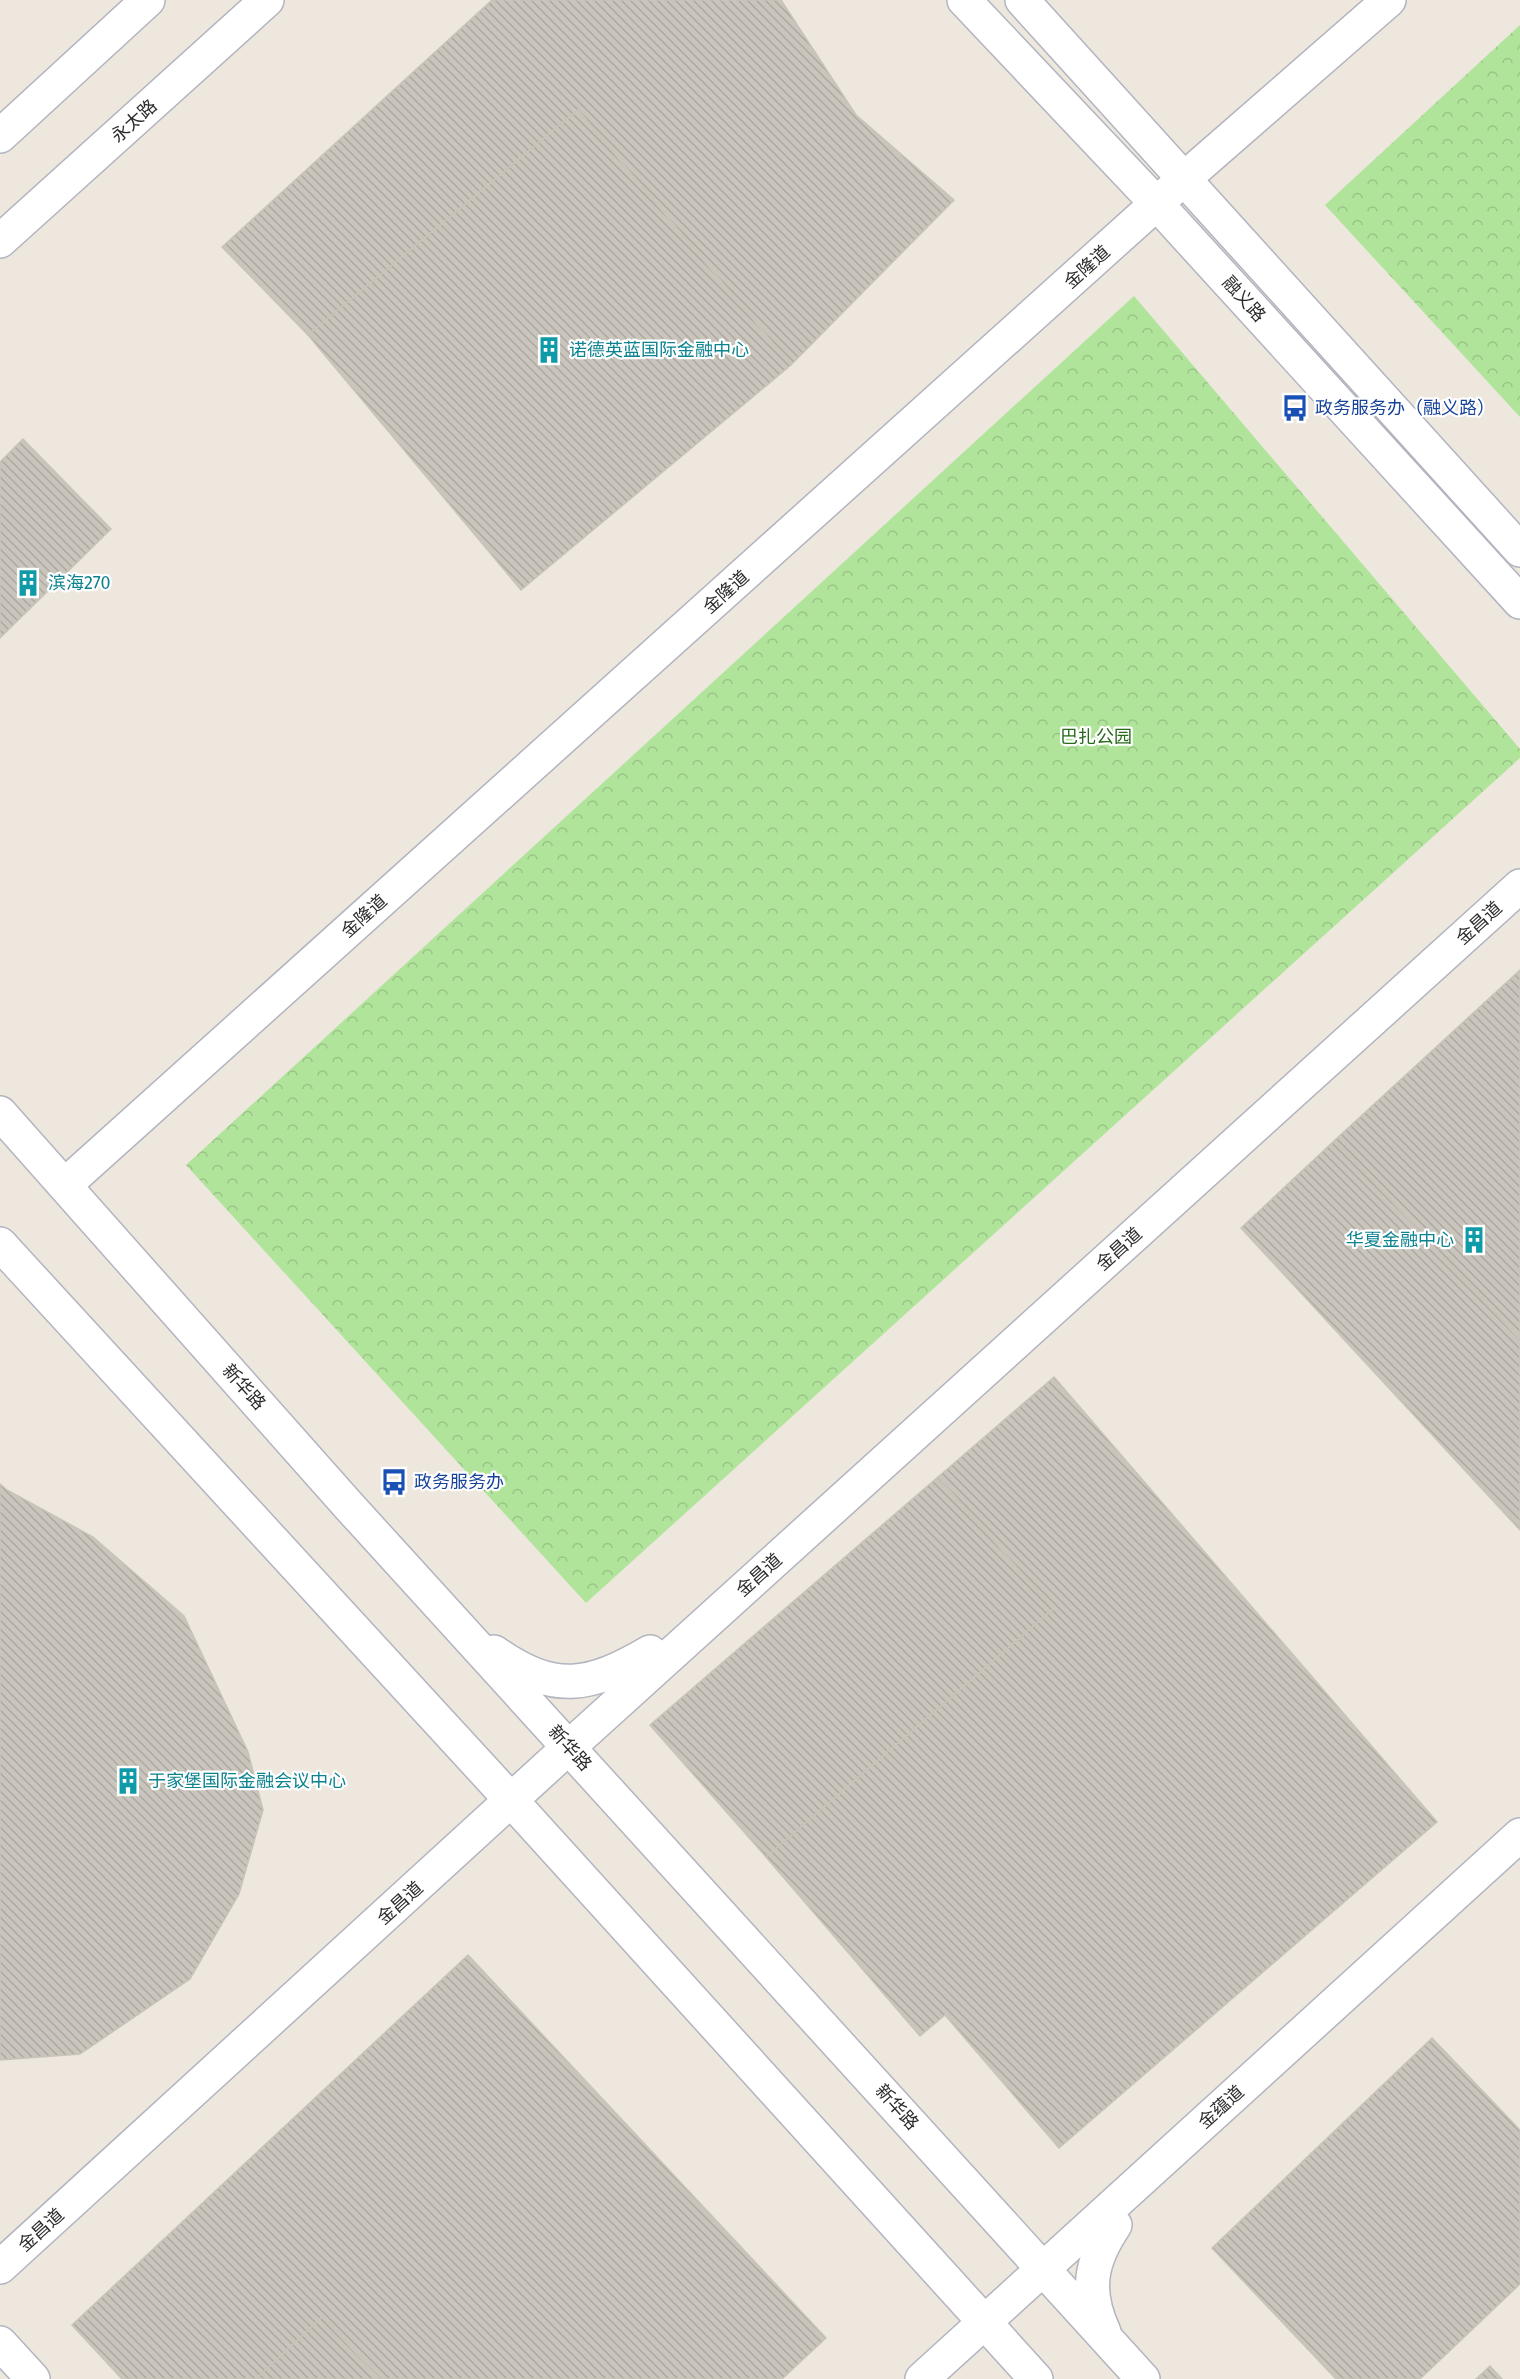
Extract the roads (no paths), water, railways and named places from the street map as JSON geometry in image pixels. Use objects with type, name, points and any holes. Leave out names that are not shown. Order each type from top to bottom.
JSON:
[{"type":"street","points":[[0,136],[148,0]]},
{"type":"street","name":"永太路","points":[[0,241],[267,0]]},
{"type":"street","name":"融义路","points":[[964,0],[1157,204],[1520,602]]},
{"type":"street","name":"融义路","points":[[1022,0],[1520,550]]},
{"type":"street","name":"金隆道","points":[[65,1185],[1185,178],[1389,0]]},
{"type":"street","name":"金昌道","points":[[563,1741],[650,1652],[1520,861]]},
{"type":"street","name":"金昌道","points":[[0,2267],[563,1741],[1520,886]]},
{"type":"street","name":"新华路","points":[[0,1113],[340,1496],[1143,2379]]},
{"type":"street","points":[[0,1244],[506,1793],[1036,2379]]},
{"type":"street","points":[[465,1632],[519,1667],[542,1677],[562,1682],[602,1677],[650,1652]]},
{"type":"street","name":"金昌道","points":[[0,2237],[506,1793]]},
{"type":"street","name":"金蕴道","points":[[922,2379],[990,2328],[1049,2275],[1520,1835]]},
{"type":"street","name":"金蕴道","points":[[1049,2275],[1115,2225],[1520,1859]]},
{"type":"street","points":[[1107,2339],[1092,2298],[1092,2280],[1094,2264],[1101,2246],[1115,2225]]},
{"type":"street","name":"金蕴道","points":[[947,2379],[990,2328]]},
{"type":"street","points":[[0,2343],[33,2379]]},
{"type":"place","name":"诺德英蓝国际金融中心","points":[[549,350]]},
{"type":"place","name":"政务服务办（融义路）","points":[[1295,408]]},
{"type":"place","name":"滨海270","points":[[28,583]]},
{"type":"place","name":"华夏金融中心","points":[[1474,1240]]},
{"type":"place","name":"政务服务办","points":[[394,1482]]},
{"type":"place","name":"于家堡国际金融会议中心","points":[[128,1781]]},
{"type":"park label","name":"巴扎公园","points":[[1096,737]]}]
